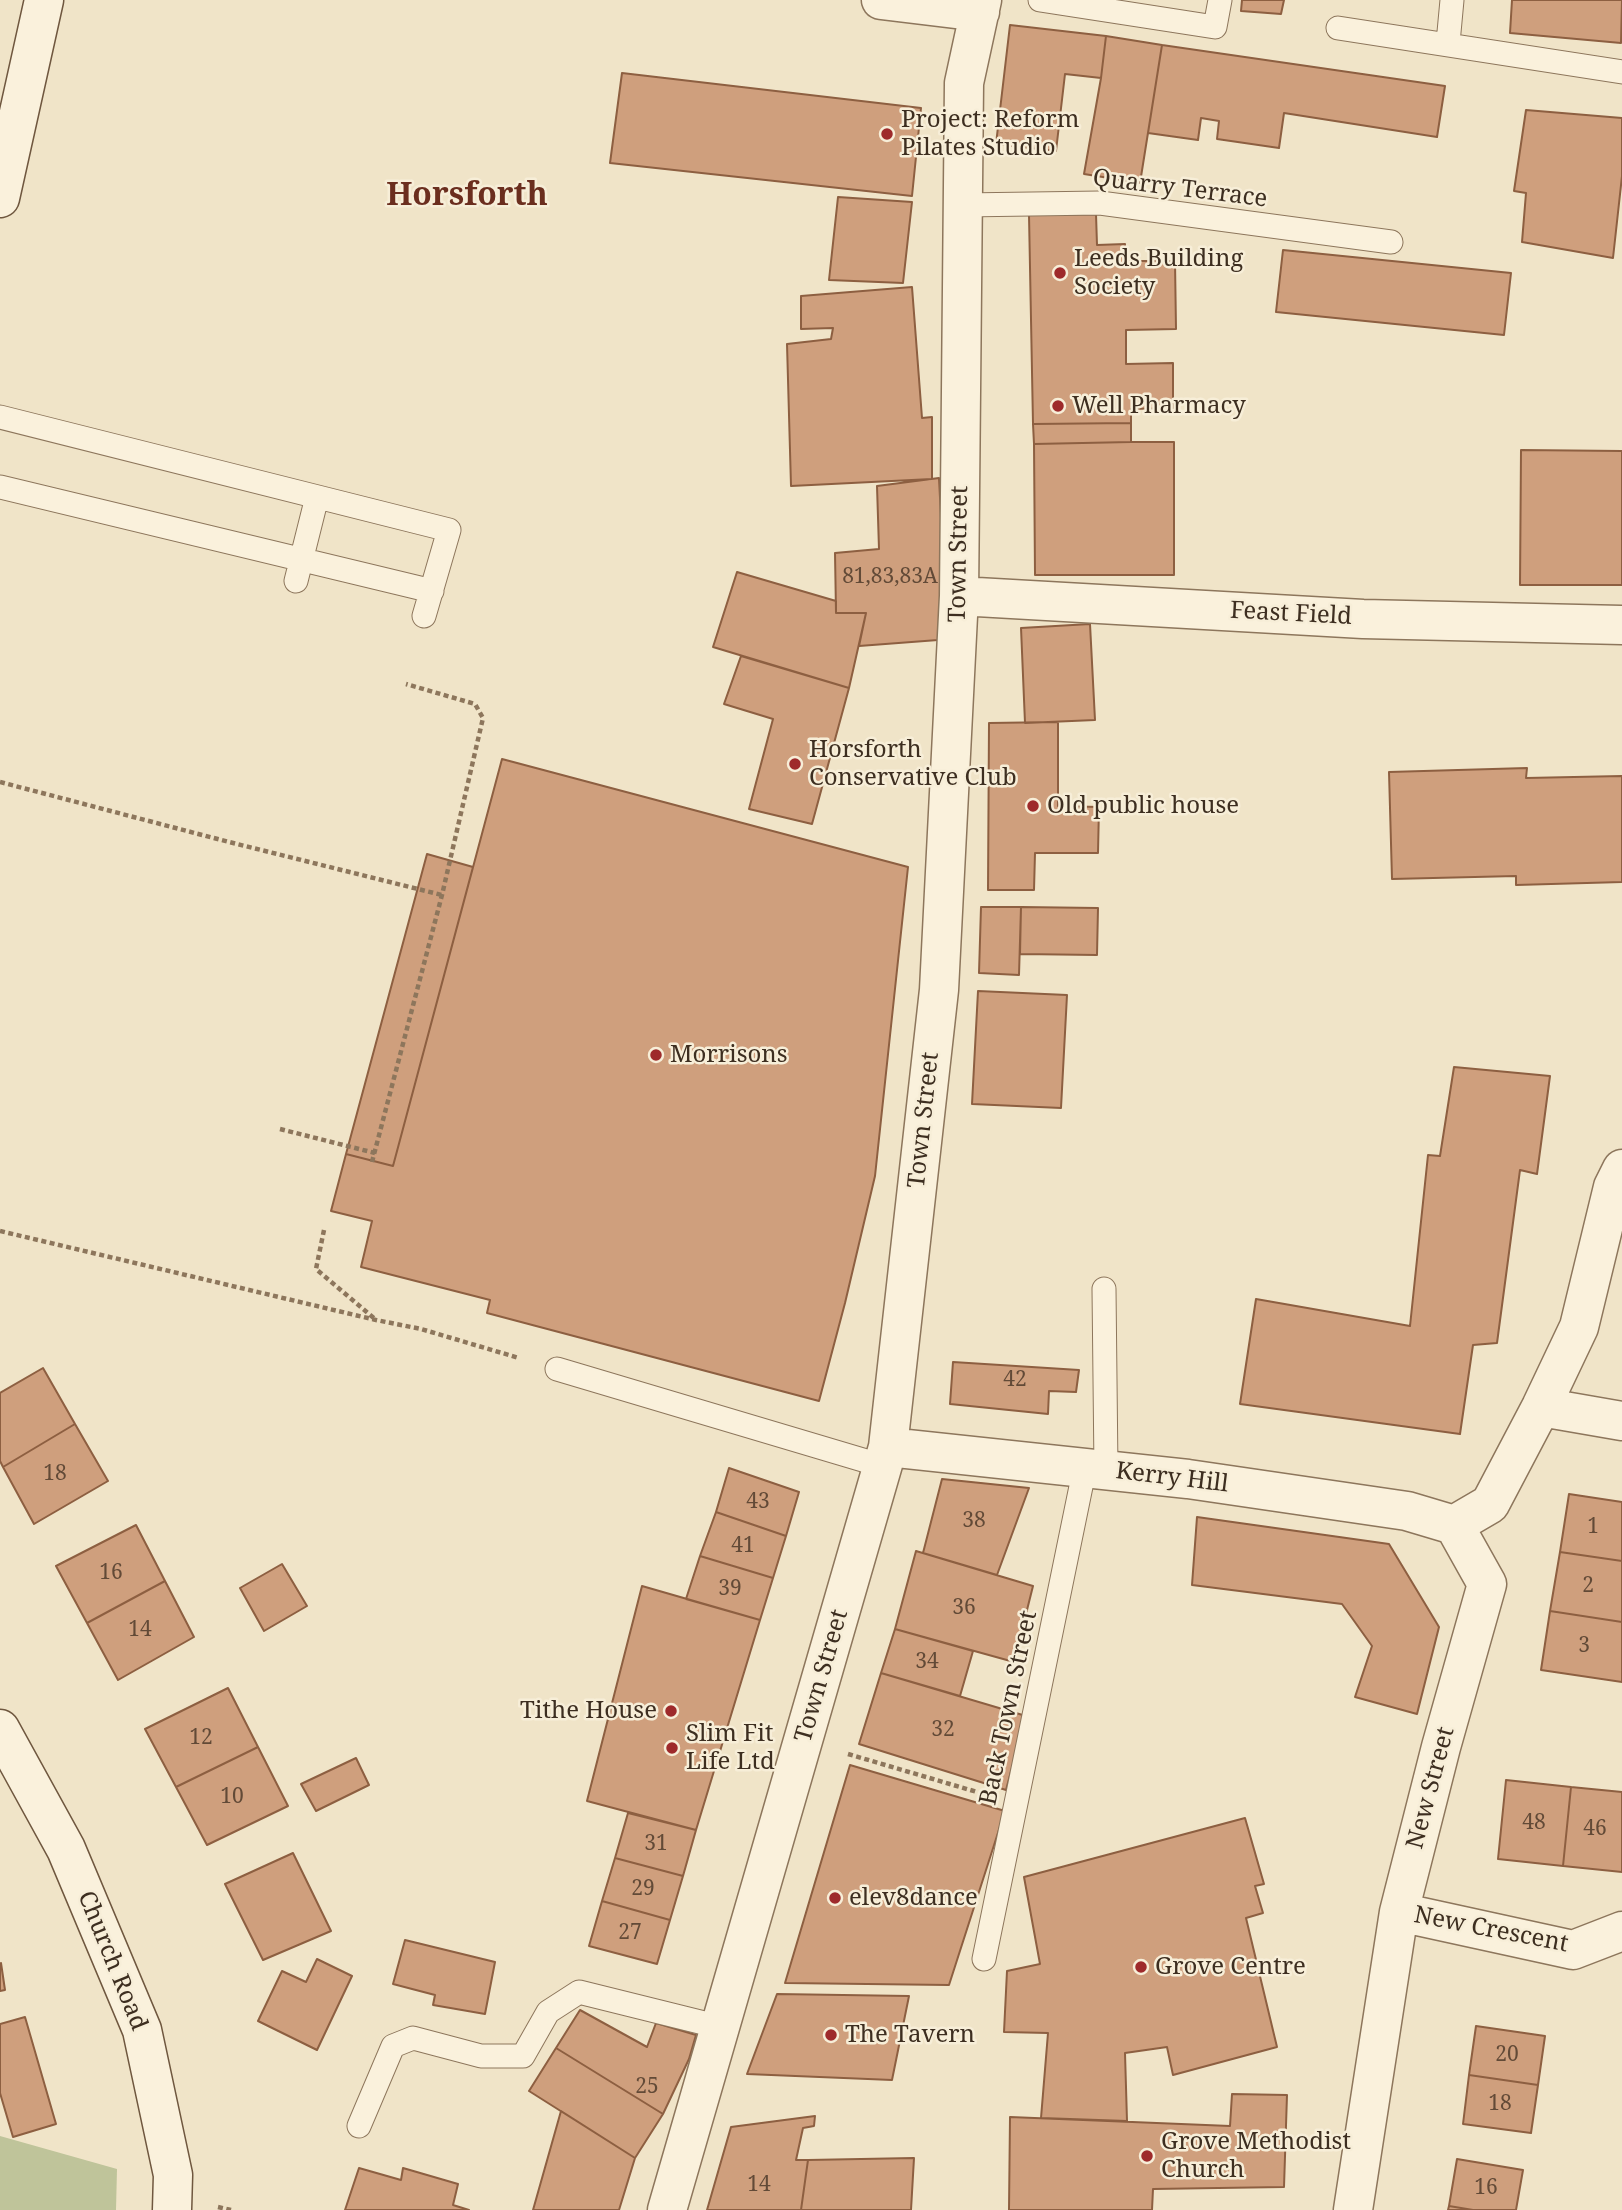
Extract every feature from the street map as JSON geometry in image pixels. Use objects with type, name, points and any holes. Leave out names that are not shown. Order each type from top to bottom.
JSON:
[{"type":"street","points":[[0,198],[44,0]]},
{"type":"street","points":[[881,0],[981,6]]},
{"type":"street","name":"Town Street","points":[[667,2210],[885,1456],[939,990],[959,596],[964,83],[981,6]]},
{"type":"street","name":"Feast Field","points":[[959,596],[1363,618],[1622,625]]},
{"type":"street","points":[[1454,1525],[1490,1504],[1579,1327],[1617,1178]]},
{"type":"street","points":[[1541,1407],[1622,1421]]},
{"type":"street","name":"Kerry Hill","points":[[885,1456],[1095,1469],[1188,1479],[1407,1511],[1454,1525]]},
{"type":"street","name":"New Street","points":[[1353,2210],[1399,1912],[1441,1747],[1487,1584],[1454,1525]]},
{"type":"street","name":"Church Road","points":[[0,1729],[66,1849],[142,2030],[173,2175],[172,2210]]},
{"type":"street","name":"New Crescent","points":[[1399,1912],[1573,1950],[1622,1931]]},
{"type":"lane","points":[[1040,0],[1215,27],[1220,0]]},
{"type":"lane","points":[[1448,43],[1452,0]]},
{"type":"lane","points":[[1338,28],[1622,72]]},
{"type":"lane","name":"Quarry Terrace","points":[[963,205],[1100,203],[1391,242]]},
{"type":"lane","points":[[0,417],[449,530],[424,616]]},
{"type":"lane","points":[[0,487],[299,570],[432,591]]},
{"type":"lane","points":[[299,570],[317,497]]},
{"type":"lane","name":"Back Town Street","points":[[984,1959],[1016,1804],[1095,1469],[1104,1289]]},
{"type":"lane","points":[[558,1369],[885,1456]]},
{"type":"lane","points":[[359,2126],[393,2046],[413,2038],[481,2056],[523,2056],[548,2012],[579,1992],[720,2027]]},
{"type":"path","points":[[372,1161],[442,895],[483,718],[475,704],[406,684]]},
{"type":"path","points":[[0,782],[442,895]]},
{"type":"path","points":[[280,1129],[374,1153]]},
{"type":"path","points":[[324,1230],[316,1269],[376,1320]]},
{"type":"path","points":[[0,1231],[421,1329],[558,1369]]},
{"type":"path","points":[[803,1740],[1016,1804]]},
{"type":"green space","points":[[0,2136],[117,2169],[116,2210],[0,2210]]},
{"type":"building","points":[[1242,0],[1284,0],[1281,14],[1241,11]]},
{"type":"building","points":[[1512,0],[1622,0],[1621,43],[1510,33]]},
{"type":"building","points":[[1010,25],[1106,36],[1101,78],[1065,74],[1056,151],[996,144]]},
{"type":"building","points":[[1106,36],[1162,45],[1140,183],[1084,174]]},
{"type":"building","points":[[1162,45],[1445,86],[1437,137],[1284,113],[1279,148],[1217,139],[1219,121],[1201,118],[1198,140],[1148,133]]},
{"type":"building","points":[[622,73],[921,108],[912,196],[610,163]]},
{"type":"building","points":[[1526,110],[1622,118],[1622,176],[1613,258],[1522,242],[1526,193],[1514,191]]},
{"type":"building","points":[[838,197],[912,202],[903,283],[829,280]]},
{"type":"building","points":[[1096,214],[1097,245],[1125,244],[1125,261],[1175,261],[1176,329],[1126,330],[1126,364],[1173,363],[1173,408],[1131,409],[1131,423],[1033,424],[1029,215]]},
{"type":"building","points":[[1283,250],[1511,273],[1504,335],[1276,312]]},
{"type":"building","points":[[912,287],[922,418],[932,417],[932,479],[791,486],[787,344],[831,339],[833,328],[801,329],[801,296]]},
{"type":"building","points":[[1131,423],[1131,442],[1034,444],[1033,424]]},
{"type":"building","points":[[1174,442],[1174,575],[1035,575],[1034,444]]},
{"type":"building","points":[[1521,450],[1622,451],[1622,585],[1520,585]]},
{"type":"building","points":[[939,478],[947,636],[938,640],[859,646],[866,613],[836,613],[835,553],[879,549],[877,486]]},
{"type":"building","points":[[737,572],[836,601],[836,613],[866,613],[849,688],[713,647]]},
{"type":"building","points":[[1090,624],[1095,720],[1025,723],[1021,628]]},
{"type":"building","name":"Horsforth Conservative Club","points":[[741,656],[849,688],[812,824],[749,809],[773,719],[724,704]]},
{"type":"building","name":"Old public house","points":[[1058,722],[1058,806],[1099,807],[1098,853],[1035,853],[1034,890],[988,890],[989,723]]},
{"type":"building","name":"Morrisons","points":[[502,759],[908,867],[875,1176],[819,1401],[487,1313],[490,1300],[361,1267],[372,1221],[331,1211],[346,1154],[393,1166]]},
{"type":"building","points":[[1527,768],[1526,778],[1622,776],[1622,882],[1516,885],[1516,876],[1392,879],[1389,772]]},
{"type":"building","points":[[427,854],[473,867],[393,1166],[346,1154]]},
{"type":"building","points":[[981,907],[1021,907],[1019,975],[979,973]]},
{"type":"building","points":[[1021,907],[1098,908],[1097,955],[1020,954]]},
{"type":"building","points":[[978,991],[1067,995],[1061,1108],[972,1104]]},
{"type":"building","points":[[1454,1067],[1550,1076],[1537,1174],[1520,1170],[1497,1343],[1473,1345],[1460,1434],[1240,1404],[1256,1299],[1410,1326],[1428,1155],[1440,1156]]},
{"type":"building","points":[[953,1362],[1079,1370],[1076,1392],[1049,1391],[1048,1414],[950,1404]]},
{"type":"building","points":[[43,1368],[75,1424],[3,1467],[0,1461],[0,1393]]},
{"type":"building","points":[[75,1424],[108,1481],[34,1524],[3,1467]]},
{"type":"building","points":[[729,1468],[799,1492],[786,1536],[716,1512]]},
{"type":"building","points":[[942,1479],[1029,1488],[997,1575],[923,1553]]},
{"type":"building","points":[[1569,1494],[1622,1502],[1622,1561],[1560,1552]]},
{"type":"building","points":[[716,1512],[786,1536],[773,1578],[700,1556]]},
{"type":"building","points":[[1197,1517],[1389,1544],[1439,1627],[1417,1714],[1355,1697],[1372,1646],[1342,1604],[1192,1585]]},
{"type":"building","points":[[136,1525],[165,1581],[87,1623],[56,1566]]},
{"type":"building","points":[[916,1551],[1033,1586],[1014,1662],[895,1629]]},
{"type":"building","points":[[1560,1552],[1622,1561],[1622,1622],[1550,1611]]},
{"type":"building","points":[[700,1556],[773,1578],[760,1620],[686,1599]]},
{"type":"building","points":[[282,1564],[307,1606],[264,1631],[240,1588]]},
{"type":"building","points":[[165,1581],[194,1637],[118,1680],[87,1623]]},
{"type":"building","name":"Tithe House","points":[[642,1586],[760,1620],[696,1830],[587,1801]]},
{"type":"building","points":[[1550,1611],[1622,1622],[1622,1682],[1541,1670]]},
{"type":"building","points":[[895,1629],[973,1651],[960,1696],[881,1673]]},
{"type":"building","points":[[881,1673],[1026,1716],[1006,1790],[859,1744]]},
{"type":"building","points":[[228,1688],[258,1747],[176,1787],[145,1729]]},
{"type":"building","points":[[258,1747],[288,1806],[207,1845],[176,1787]]},
{"type":"building","points":[[356,1758],[369,1785],[316,1811],[301,1784]]},
{"type":"building","points":[[850,1765],[1005,1811],[949,1985],[785,1983]]},
{"type":"building","points":[[1506,1780],[1571,1787],[1563,1866],[1498,1859]]},
{"type":"building","points":[[1571,1787],[1622,1792],[1622,1872],[1563,1866]]},
{"type":"building","points":[[628,1813],[696,1830],[683,1876],[615,1858]]},
{"type":"building","name":"Grove Centre","points":[[1245,1818],[1264,1884],[1255,1886],[1263,1913],[1246,1918],[1277,2047],[1173,2075],[1167,2047],[1125,2053],[1127,2121],[1041,2118],[1048,2033],[1004,2032],[1007,1971],[1040,1964],[1024,1877]]},
{"type":"building","points":[[293,1853],[331,1931],[263,1960],[225,1884]]},
{"type":"building","points":[[615,1858],[683,1876],[670,1920],[602,1901]]},
{"type":"building","points":[[602,1901],[670,1920],[657,1964],[589,1946]]},
{"type":"building","points":[[405,1940],[495,1962],[485,2014],[433,2005],[435,1995],[393,1984]]},
{"type":"building","points":[[317,1959],[352,1976],[317,2050],[258,2021],[282,1971],[306,1982]]},
{"type":"building","points":[[0,1964],[5,1990],[0,1991]]},
{"type":"building","name":"The Tavern","points":[[777,1994],[909,1996],[892,2080],[747,2074]]},
{"type":"building","points":[[580,2010],[647,2047],[656,2023],[696,2035],[689,2059],[663,2114],[556,2048]]},
{"type":"building","points":[[25,2017],[56,2124],[13,2137],[0,2093],[0,2024]]},
{"type":"building","points":[[1476,2026],[1545,2036],[1538,2085],[1469,2075]]},
{"type":"building","points":[[556,2048],[663,2114],[635,2158],[529,2091]]},
{"type":"building","points":[[1469,2075],[1538,2085],[1531,2133],[1463,2124]]},
{"type":"building","name":"Grove Methodist Church","points":[[1232,2094],[1287,2095],[1284,2187],[1153,2189],[1152,2210],[1009,2210],[1010,2117],[1230,2126]]},
{"type":"building","points":[[561,2111],[635,2158],[619,2210],[533,2210]]},
{"type":"building","points":[[815,2116],[814,2126],[803,2128],[796,2160],[808,2160],[801,2210],[707,2210],[731,2127]]},
{"type":"building","points":[[914,2158],[911,2210],[801,2210],[808,2160]]},
{"type":"building","points":[[1457,2159],[1523,2170],[1516,2210],[1473,2210],[1449,2206]]},
{"type":"building","points":[[359,2168],[401,2180],[403,2168],[458,2184],[453,2205],[469,2210],[345,2210]]},
{"type":"building","points":[[1449,2206],[1473,2210],[1448,2210]]},
{"type":"place","name":"Project: Reform Pilates Studio","points":[[887,134]]},
{"type":"place","name":"Leeds Building Society","points":[[1060,273]]},
{"type":"place","name":"Well Pharmacy","points":[[1058,406]]},
{"type":"place","name":"Horsforth Conservative Club","points":[[795,764]]},
{"type":"place","name":"Old public house","points":[[1033,806]]},
{"type":"place","name":"Morrisons","points":[[656,1055]]},
{"type":"place","name":"Tithe House","points":[[671,1711]]},
{"type":"place","name":"Slim Fit Life Ltd","points":[[672,1748]]},
{"type":"place","name":"elev8dance","points":[[835,1898]]},
{"type":"place","name":"Grove Centre","points":[[1141,1967]]},
{"type":"place","name":"The Tavern","points":[[831,2035]]},
{"type":"place","name":"Grove Methodist Church","points":[[1147,2156]]},
{"type":"district","name":"Horsforth","points":[[467,196]]}]
